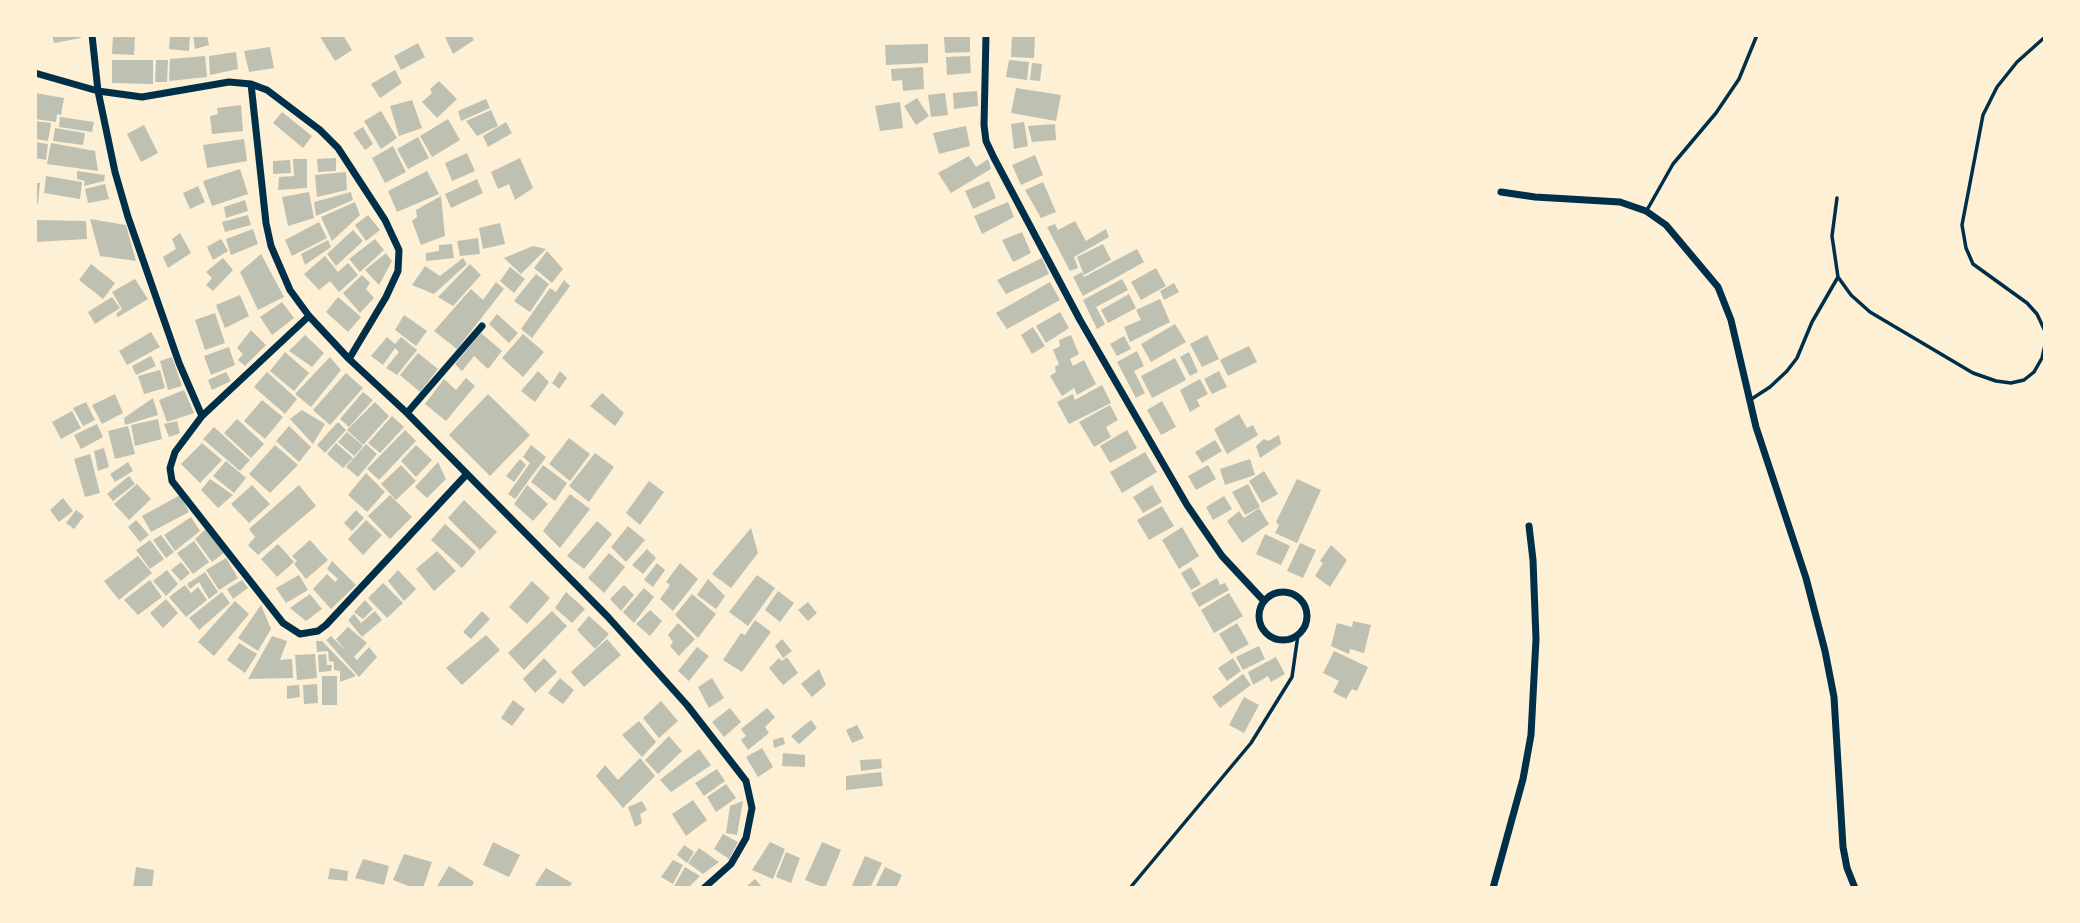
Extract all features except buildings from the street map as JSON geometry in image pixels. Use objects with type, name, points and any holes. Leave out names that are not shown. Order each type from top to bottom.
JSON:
[{"type":"street","points":[[92,35],[98,91],[115,172],[179,363],[202,416]]},
{"type":"street","points":[[986,35],[984,125],[986,141],[994,158],[1080,320],[1187,505],[1222,556],[1264,601]]},
{"type":"street","points":[[35,74],[98,91],[142,97],[229,82],[251,84],[267,90],[329,138],[385,220],[400,255],[398,271],[386,297],[349,359]]},
{"type":"street","points":[[251,84],[271,246],[290,290],[309,316],[349,359],[407,413],[608,617],[687,705],[746,781],[752,808],[747,838],[731,864],[704,888]]},
{"type":"street","points":[[1501,192],[1535,197],[1620,202],[1646,211],[1667,226],[1718,287],[1731,320],[1756,426],[1806,578],[1825,651],[1834,697],[1843,847],[1847,869],[1855,888]]},
{"type":"street","points":[[309,316],[202,416],[175,452],[170,468],[172,481],[283,623],[300,634],[318,631],[326,625],[466,475]]},
{"type":"street","points":[[407,413],[482,326]]},
{"type":"street","points":[[1493,888],[1520,791],[1531,735],[1536,639],[1530,526]]},
{"type":"street","points":[[1278,592],[1291,593],[1298,597],[1306,607],[1307,616],[1305,626],[1298,635],[1282,640],[1266,633],[1259,617],[1264,601],[1278,592]]},
{"type":"lane","points":[[1646,211],[1673,164],[1716,113],[1739,79],[1757,35]]},
{"type":"lane","points":[[2045,37],[2017,62],[1997,87],[1983,115],[1962,225],[1966,248],[1973,264],[2027,303],[2037,314],[2045,331]]},
{"type":"lane","points":[[1836,198],[1832,236],[1838,277],[1851,295],[1870,312],[1973,373],[1996,381],[2011,383],[2024,380],[2034,372],[2042,358],[2045,345]]},
{"type":"lane","points":[[1749,400],[1770,387],[1797,358],[1812,323],[1838,277]]},
{"type":"path","points":[[1130,888],[1251,743],[1292,677],[1298,635]]}]
